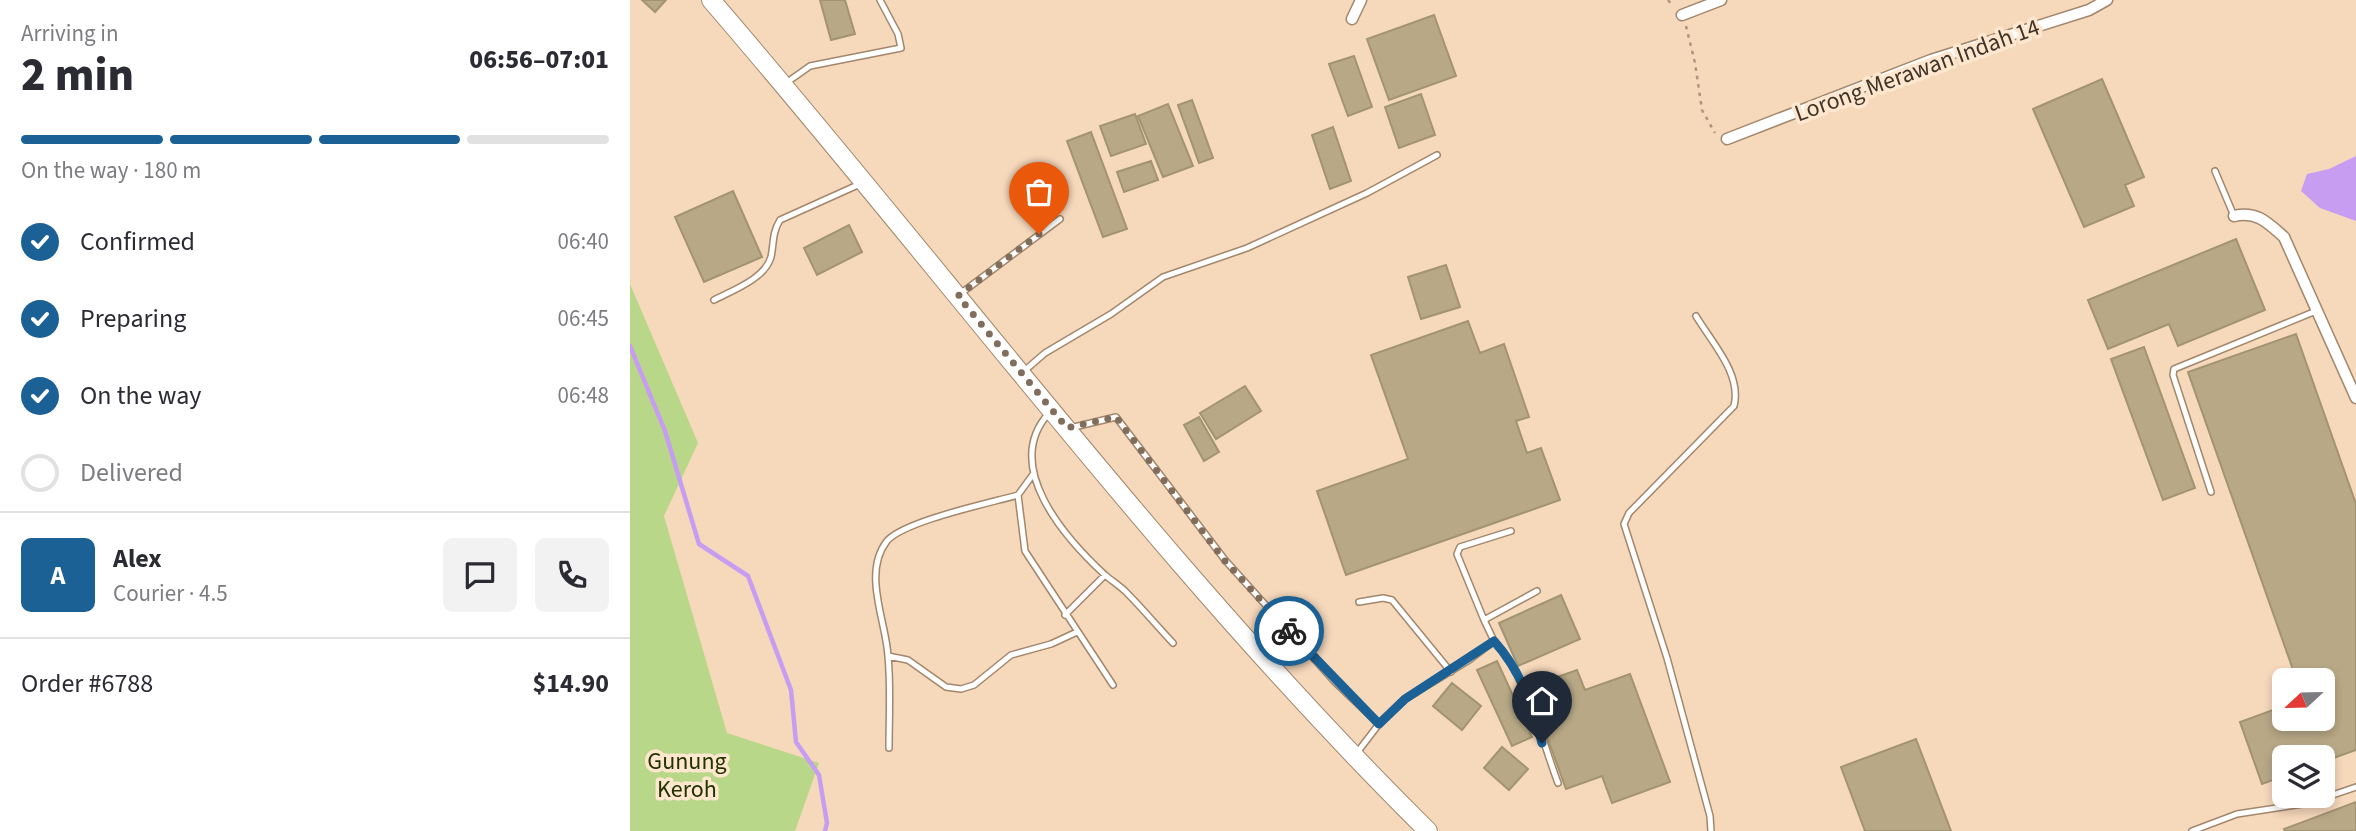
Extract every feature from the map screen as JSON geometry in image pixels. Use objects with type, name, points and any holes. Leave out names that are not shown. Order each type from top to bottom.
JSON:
[{"type":"main road","points":[[711,0],[1051,410],[1231,622],[1428,831]]},
{"type":"street","points":[[1352,19],[1361,0]]},
{"type":"street","points":[[1682,15],[1721,0]]},
{"type":"street","name":"Lorong Merawan Indah 14","points":[[1727,139],[1931,60],[2089,10],[2107,0]]},
{"type":"street","points":[[2234,216],[2248,213],[2264,218],[2284,237],[2356,398]]},
{"type":"lane","points":[[784,85],[794,74],[810,66],[901,48],[898,34],[880,0]]},
{"type":"lane","points":[[1021,374],[1045,353],[1111,314],[1163,277],[1247,248],[1367,193],[1437,155]]},
{"type":"lane","points":[[2215,171],[2234,216]]},
{"type":"lane","points":[[714,300],[754,279],[770,261],[774,230],[780,220],[863,183]]},
{"type":"lane","points":[[958,296],[1060,219]]},
{"type":"lane","points":[[2211,492],[2173,375],[2174,369],[2316,311]]},
{"type":"lane","points":[[1696,316],[1732,376],[1738,391],[1734,406],[1629,513],[1624,524],[1667,658],[1710,816],[1711,831]]},
{"type":"lane","points":[[1051,410],[1036,427],[1034,435],[1034,473],[1040,495],[1058,524],[1173,643]]},
{"type":"lane","points":[[1067,428],[1116,417],[1225,561],[1335,682],[1379,724]]},
{"type":"lane","points":[[889,748],[888,656],[877,591],[876,561],[888,540],[908,527],[1018,495],[1034,473]]},
{"type":"lane","points":[[1018,495],[1025,551],[1113,685]]},
{"type":"lane","points":[[1511,531],[1460,547],[1457,554],[1494,641],[1509,658],[1529,695],[1558,783]]},
{"type":"lane","points":[[1065,615],[1105,575]]},
{"type":"lane","points":[[1484,620],[1537,591]]},
{"type":"lane","points":[[1359,602],[1383,598],[1392,600],[1451,672]]},
{"type":"lane","points":[[888,656],[908,660],[946,687],[961,689],[974,685],[1012,655],[1051,644],[1077,632]]},
{"type":"lane","points":[[1356,754],[1379,724],[1405,699],[1451,672],[1494,641]]},
{"type":"lane","points":[[2192,831],[2237,814],[2309,803],[2356,786]]},
{"type":"path","points":[[1682,15],[1695,63],[1702,110],[1710,128],[1727,139]]},
{"type":"green space","name":"Gunung Keroh","points":[[630,284],[698,443],[664,516],[727,733],[819,763],[795,831],[630,831]]},
{"type":"shaded area","points":[[2356,156],[2356,221],[2320,208],[2301,191],[2307,174],[2329,169]]},
{"type":"building","points":[[642,0],[666,0],[655,12]]},
{"type":"building","points":[[820,0],[845,0],[855,34],[831,40]]},
{"type":"building","points":[[1434,15],[1456,76],[1389,100],[1367,39]]},
{"type":"building","points":[[1354,56],[1372,107],[1348,116],[1329,64]]},
{"type":"building","points":[[2102,79],[2144,177],[2125,185],[2134,206],[2084,227],[2033,109]]},
{"type":"building","points":[[1421,94],[1435,135],[1399,148],[1385,107]]},
{"type":"building","points":[[1192,100],[1213,158],[1199,163],[1178,105]]},
{"type":"building","points":[[1168,104],[1193,166],[1163,177],[1138,116]]},
{"type":"building","points":[[1135,114],[1146,144],[1111,156],[1100,126]]},
{"type":"building","points":[[1333,127],[1351,181],[1330,189],[1312,135]]},
{"type":"building","points":[[1091,132],[1127,229],[1103,237],[1067,141]]},
{"type":"building","points":[[1151,161],[1158,180],[1124,192],[1117,172]]},
{"type":"building","points":[[733,191],[762,257],[704,282],[675,217]]},
{"type":"building","points":[[849,225],[862,252],[817,275],[804,248]]},
{"type":"building","points":[[2236,239],[2265,310],[2178,346],[2169,324],[2108,349],[2088,300]]},
{"type":"building","points":[[1446,265],[1460,307],[1421,319],[1408,277]]},
{"type":"building","points":[[1468,321],[1480,353],[1504,344],[1529,417],[1516,421],[1527,453],[1541,448],[1560,500],[1346,575],[1317,491],[1408,459],[1371,355]]},
{"type":"building","points":[[2296,334],[2356,504],[2356,750],[2335,757],[2335,745],[2272,745],[2272,780],[2262,784],[2240,722],[2272,710],[2272,732],[2334,732],[2335,668],[2292,668],[2188,372]]},
{"type":"building","points":[[2144,347],[2195,488],[2163,500],[2111,359]]},
{"type":"building","points":[[1245,386],[1261,411],[1216,439],[1200,413]]},
{"type":"building","points":[[1199,417],[1219,452],[1204,461],[1184,425]]},
{"type":"building","points":[[1561,595],[1580,639],[1518,666],[1499,623]]},
{"type":"building","points":[[1497,661],[1532,737],[1512,746],[1477,670]]},
{"type":"building","points":[[1577,670],[1585,690],[1630,674],[1670,782],[1612,803],[1602,776],[1566,789],[1529,687]]},
{"type":"building","points":[[1452,683],[1481,706],[1462,730],[1433,706]]},
{"type":"building","points":[[1916,739],[1951,831],[1865,831],[1841,767]]},
{"type":"building","points":[[1502,747],[1528,769],[1509,790],[1484,768]]},
{"type":"building","points":[[2356,802],[2356,831],[2284,829]]},
{"type":"waterway","points":[[630,346],[665,431],[699,544],[748,576],[791,690],[796,742],[819,775],[827,823],[825,831]]},
{"type":"way so far","points":[[1039,234],[958,296],[1067,428],[1116,417],[1225,561],[1289,631]]},
{"type":"route","points":[[1289,631],[1335,682],[1379,724],[1405,699],[1469,660],[1494,641],[1509,658],[1529,695],[1542,743]]}]
